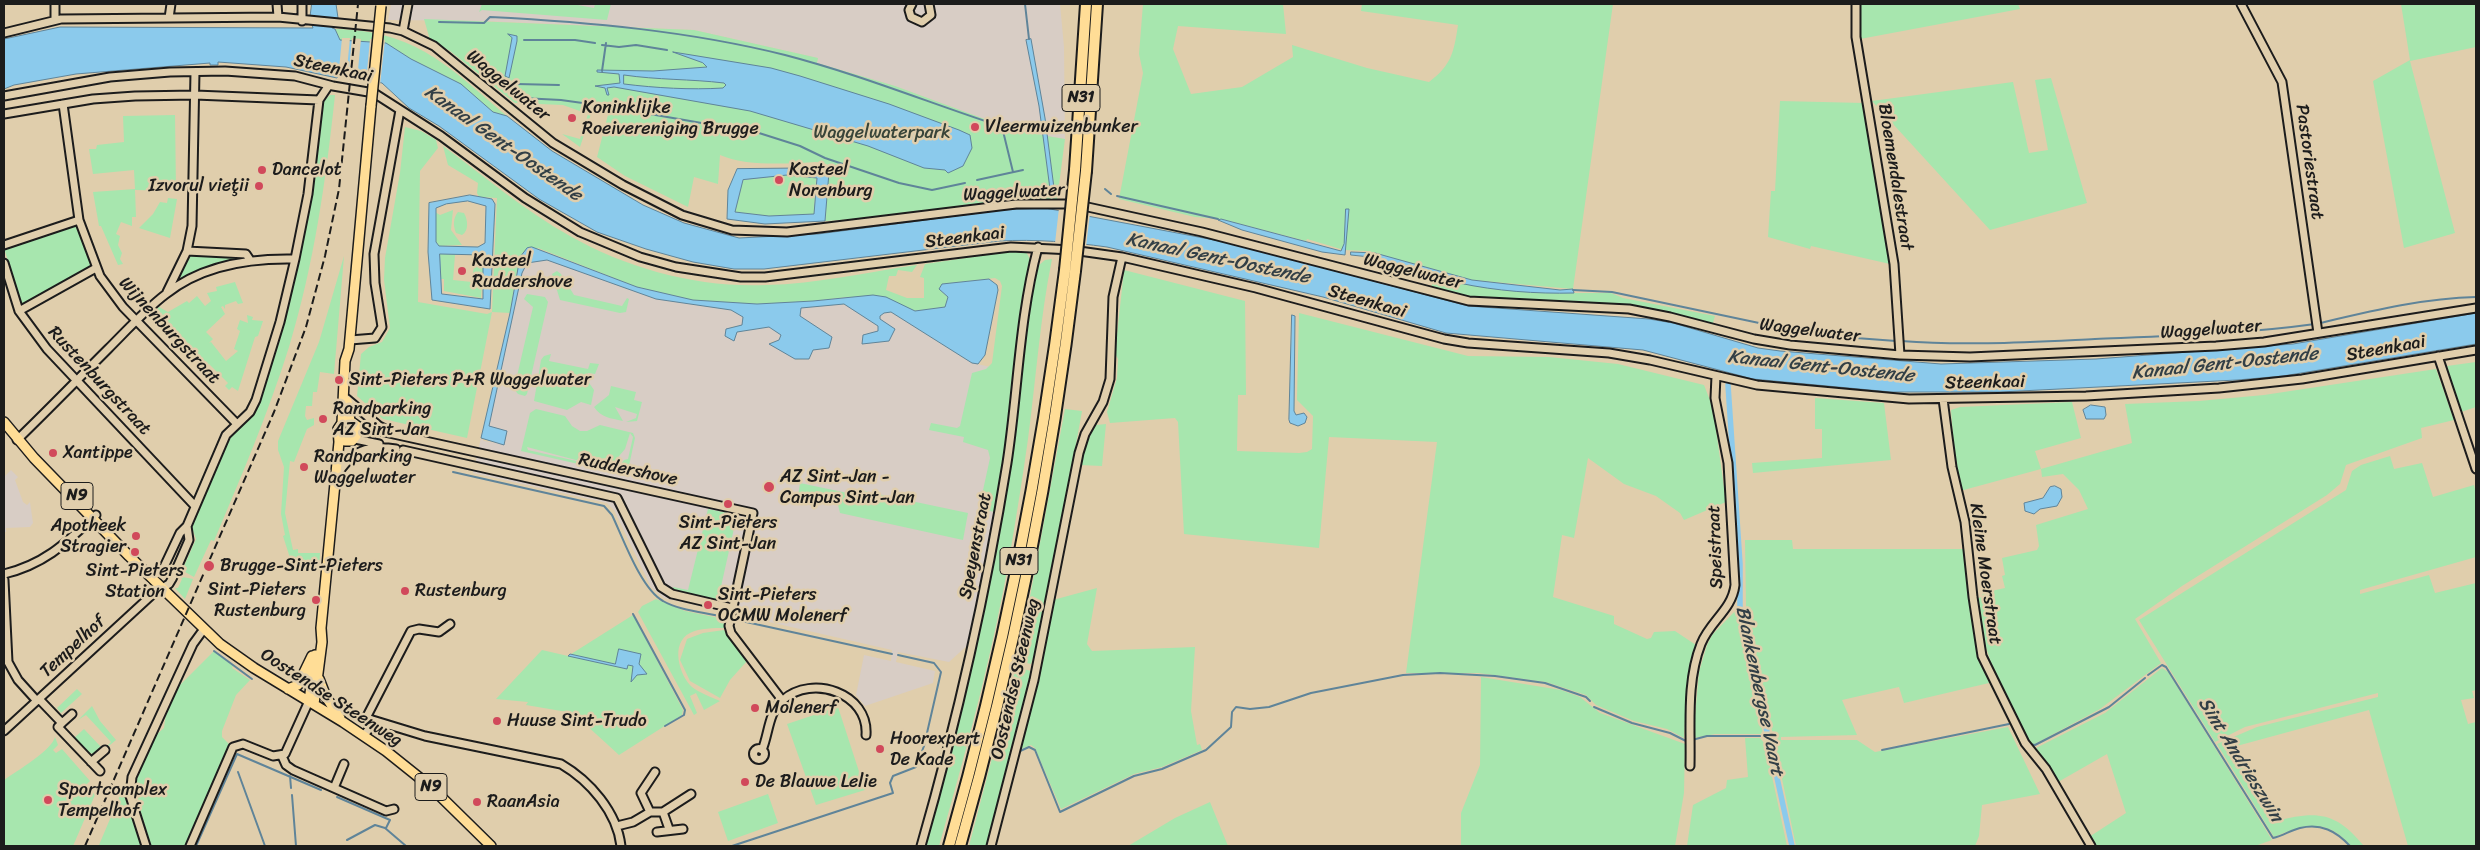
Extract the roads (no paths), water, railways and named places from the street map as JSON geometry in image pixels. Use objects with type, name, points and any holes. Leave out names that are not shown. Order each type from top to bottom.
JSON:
[{"type":"highway","points":[[1081,4],[1081,14],[1085,26]]},
{"type":"highway","name":"N31","points":[[960,846],[1001,692],[1026,579],[1057,401],[1070,271],[1086,4]]},
{"type":"highway","name":"N31","points":[[949,846],[992,686],[1021,552],[1086,171],[1098,7]]},
{"type":"main road","points":[[336,477],[351,440],[358,433],[350,423],[343,388],[349,345],[381,5]]},
{"type":"main road","points":[[349,345],[351,362],[347,399],[350,423]]},
{"type":"main road","name":"Oostendse Steenweg","points":[[4,413],[19,438]]},
{"type":"main road","name":"Oostendse Steenweg","points":[[4,422],[147,575],[163,587],[220,644],[310,705],[364,735],[432,787],[491,846]]},
{"type":"main road","points":[[288,689],[300,682],[320,636],[336,477],[338,429],[350,423]]},
{"type":"main road","points":[[339,436],[351,440]]},
{"type":"main road","points":[[310,705],[318,677],[322,642],[320,636]]},
{"type":"main road","points":[[310,705],[316,647]]},
{"type":"main road","points":[[318,677],[327,700],[343,722]]},
{"type":"street","points":[[54,20],[55,4]]},
{"type":"street","points":[[169,18],[171,4]]},
{"type":"street","points":[[277,4],[278,17]]},
{"type":"street","points":[[302,4],[305,21]]},
{"type":"street","points":[[404,31],[408,4]]},
{"type":"street","points":[[912,4],[909,10],[911,17],[922,22],[931,15],[931,4]]},
{"type":"street","name":"Bloemendalestraat","points":[[1856,4],[1856,37],[1894,264],[1900,355]]},
{"type":"street","name":"Pastoriestraat","points":[[2241,4],[2282,82],[2317,327]]},
{"type":"street","name":"Waggelwater","points":[[4,33],[54,20],[278,17],[305,21],[337,22],[404,31],[424,40],[444,53],[546,137],[586,163],[648,199],[682,216],[732,230],[787,232],[1016,204],[1074,204],[1202,232],[1469,301],[1629,309],[1670,317],[1754,339],[1790,345],[1900,355],[1970,357],[2216,346],[2317,327],[2476,308]]},
{"type":"street","points":[[167,293],[187,251],[193,216],[195,72]]},
{"type":"street","name":"Steenkaai","points":[[4,96],[110,77],[195,72],[267,72],[295,76],[328,85],[374,93],[470,157],[525,198],[580,232],[632,254],[676,267],[712,274],[765,277],[1011,247],[1038,247],[1122,257],[1256,288],[1444,339],[1488,346],[1628,356],[1757,386],[1794,390],[1882,397],[1943,399],[2086,396],[2218,388],[2302,379],[2476,350]]},
{"type":"street","points":[[152,577],[163,569],[180,533],[187,526],[226,434],[250,412],[256,400],[280,322],[295,259],[308,194],[319,100],[328,85]]},
{"type":"street","name":"Steenkaai","points":[[4,114],[114,97],[194,96],[319,100]]},
{"type":"street","name":"Wijnenburgstraat","points":[[63,104],[79,220],[96,268],[116,299],[237,424]]},
{"type":"street","points":[[349,345],[374,338],[382,327],[374,283],[374,254],[400,110]]},
{"type":"street","points":[[4,245],[79,220]]},
{"type":"street","name":"Speyenstraat","points":[[921,846],[942,770],[977,621],[1007,463],[1028,291],[1038,247]]},
{"type":"street","points":[[187,251],[246,254],[250,260]]},
{"type":"street","name":"Oostendse Steenweg","points":[[991,846],[1036,670],[1079,453],[1085,434],[1103,402],[1108,386],[1113,297],[1122,257]]},
{"type":"street","points":[[19,438],[136,321],[167,293],[206,272],[250,260],[295,259]]},
{"type":"street","name":"Rustenburgstraat","points":[[4,263],[19,311],[47,349],[195,506]]},
{"type":"street","points":[[19,311],[96,268]]},
{"type":"street","points":[[2438,356],[2476,469]]},
{"type":"street","name":"Speistraat","points":[[1690,766],[1689,736],[1695,662],[1703,639],[1730,603],[1735,585],[1728,463],[1715,398],[1716,376]]},
{"type":"street","points":[[347,399],[379,426],[401,435]]},
{"type":"street","name":"Kleine Moerstraat","points":[[1943,399],[1952,468],[1964,522],[1982,656],[2025,743],[2046,769],[2091,846]]},
{"type":"street","points":[[350,423],[401,435]]},
{"type":"street","name":"Ruddershove","points":[[401,435],[753,513],[728,626],[731,633],[782,700]]},
{"type":"street","points":[[351,440],[400,449]]},
{"type":"street","points":[[336,477],[347,460],[356,452],[373,447],[400,449]]},
{"type":"street","name":"Ruddershove","points":[[400,449],[617,498],[661,587],[672,594],[732,608]]},
{"type":"street","points":[[4,574],[44,559],[56,552],[94,517]]},
{"type":"street","name":"Tempelhof","points":[[4,731],[155,592],[172,579],[189,540],[187,526]]},
{"type":"street","points":[[4,580],[6,662],[18,680],[62,723]]},
{"type":"street","points":[[450,624],[440,632],[419,629],[411,632],[370,707],[366,718],[453,743],[561,764],[575,772],[600,799],[617,826],[621,846]]},
{"type":"street","points":[[146,846],[130,796],[132,777],[193,644],[201,633]]},
{"type":"street","points":[[763,747],[769,724],[782,700],[794,694],[812,689],[826,689],[839,693],[858,706],[865,717],[866,735]]},
{"type":"street","points":[[190,846],[233,747],[243,744],[272,756],[282,756],[288,750],[310,705]]},
{"type":"street","points":[[72,714],[58,726],[100,772]]},
{"type":"street","points":[[364,735],[375,722]]},
{"type":"street","points":[[91,762],[105,750]]},
{"type":"street","points":[[282,756],[286,765],[293,770],[386,811],[394,808]]},
{"type":"street","points":[[334,788],[344,764]]},
{"type":"street","points":[[650,812],[641,792],[655,772]]},
{"type":"street","points":[[617,826],[633,822],[650,812],[663,812],[692,794]]},
{"type":"street","points":[[663,812],[669,829]]},
{"type":"street","points":[[657,832],[669,829],[683,829]]},
{"type":"water","name":"Kanaal Gent-Oostende","points":[[312,4],[336,4],[338,18],[332,28],[335,29],[340,40],[386,43],[411,59],[461,84],[493,112],[507,116],[552,151],[643,205],[684,223],[739,238],[818,234],[1002,210],[1045,208],[1230,243],[1468,306],[1649,319],[1673,323],[1758,348],[1941,364],[2096,359],[2293,344],[2476,313],[2476,344],[2283,376],[2000,392],[1891,392],[1753,379],[1643,350],[1446,333],[1323,297],[1107,247],[1080,244],[1013,240],[999,241],[764,269],[734,269],[693,262],[646,249],[597,232],[539,199],[439,126],[409,108],[382,83],[338,75],[337,78],[286,67],[218,62],[218,65],[210,65],[210,63],[76,74],[14,85],[4,89],[4,39],[60,27],[313,28],[310,18]]},
{"type":"water","points":[[508,34],[517,36],[509,78],[505,76],[512,38]]},
{"type":"water","points":[[1031,39],[1045,118],[1054,188],[1050,189],[1039,106],[1026,40]]},
{"type":"water","points":[[673,52],[771,68],[889,104],[970,135],[972,148],[963,166],[948,173],[945,170],[924,168],[868,146],[750,111],[614,87],[607,88],[609,95],[607,95],[605,88],[595,86],[620,83],[619,74],[597,72],[597,70],[653,71],[707,67],[703,63]],"holes":[[[624,75],[724,83],[726,85],[723,88],[686,89],[624,84]]]},
{"type":"water","points":[[818,168],[829,172],[825,221],[765,224],[727,219],[728,190],[737,169]],"holes":[[[788,175],[817,178],[814,214],[769,216],[735,212],[743,180]]]},
{"type":"water","points":[[470,195],[492,199],[495,204],[490,309],[432,300],[428,252],[429,203]],"holes":[[[468,201],[486,206],[485,243],[478,247],[439,246],[436,242],[436,208],[446,204]],[[440,254],[483,255],[483,299],[442,294]]]},
{"type":"water","points":[[1346,209],[1349,209],[1345,255],[1322,252],[1242,230],[1218,220],[1221,219],[1341,251],[1344,244]]},
{"type":"water","points":[[532,247],[637,287],[693,300],[757,304],[873,295],[886,297],[915,311],[945,307],[948,297],[939,289],[942,284],[989,279],[997,285],[998,290],[985,355],[978,364],[972,363],[891,312],[880,316],[880,319],[895,329],[889,341],[862,344],[863,335],[878,331],[878,326],[844,304],[801,308],[800,316],[832,337],[829,348],[813,350],[809,359],[795,359],[769,344],[779,340],[781,335],[769,327],[737,332],[734,341],[725,336],[726,329],[742,325],[743,317],[731,310],[656,299],[547,260],[527,263],[522,273],[489,426],[507,431],[504,445],[481,438],[510,313],[520,257],[527,248]]},
{"type":"water","points":[[1351,252],[1375,253],[1472,280],[1560,290],[1573,289],[1574,293],[1516,291],[1473,286],[1445,280],[1378,259],[1351,255]]},
{"type":"water","points":[[1292,315],[1295,316],[1294,411],[1296,415],[1304,413],[1307,417],[1305,423],[1298,426],[1290,423],[1289,420]]},
{"type":"water","points":[[2091,405],[2105,407],[2106,415],[2104,419],[2086,419],[2083,410]]},
{"type":"water","points":[[2055,486],[2061,489],[2062,497],[2057,506],[2040,509],[2034,514],[2025,511],[2024,503],[2043,498],[2050,487]]},
{"type":"water","points":[[619,649],[641,654],[639,664],[647,674],[637,675],[631,682],[633,666],[628,665],[627,669],[568,656],[570,654],[615,664]]},
{"type":"waterway","points":[[1025,4],[1029,39]]},
{"type":"waterway","points":[[439,22],[484,23],[490,17],[602,25],[676,34],[785,55],[866,79],[997,125],[1003,131],[1013,172]]},
{"type":"waterway","points":[[524,40],[575,40],[595,43]]},
{"type":"waterway","points":[[602,71],[606,43]]},
{"type":"waterway","points":[[602,45],[619,47],[636,45],[667,50]]},
{"type":"waterway","points":[[517,84],[559,85]]},
{"type":"waterway","points":[[522,98],[561,100],[604,106],[759,133],[800,146],[825,158],[899,183],[932,190],[965,183]]},
{"type":"waterway","points":[[977,180],[1023,170]]},
{"type":"waterway","points":[[1105,189],[1111,194]]},
{"type":"waterway","points":[[1053,193],[1053,198]]},
{"type":"waterway","points":[[1117,196],[1218,219]]},
{"type":"waterway","points":[[1573,290],[1612,292],[1816,335],[1896,341]]},
{"type":"waterway","points":[[2320,323],[2417,303],[2476,297]]},
{"type":"waterway","points":[[1901,341],[1973,343],[2178,336],[2315,324]]},
{"type":"waterway","name":"Blankenbergse Vaart","points":[[1728,385],[1740,564],[1740,609],[1792,846]]},
{"type":"waterway","points":[[453,472],[604,506],[612,515],[640,575],[655,595],[677,607],[724,617]]},
{"type":"waterway","points":[[633,614],[685,710],[684,715],[665,726]]},
{"type":"waterway","points":[[737,620],[892,654]]},
{"type":"waterway","points":[[214,651],[252,679]]},
{"type":"waterway","points":[[732,846],[893,793],[890,783],[893,776],[916,767],[924,746],[941,672],[934,663],[898,655]]},
{"type":"waterway","name":"Sint Andrieszwin","points":[[2148,675],[2162,665],[2166,667],[2273,838],[2300,828],[2315,827],[2334,832],[2350,846]]},
{"type":"waterway","points":[[1018,752],[1029,747],[1035,750],[1060,812],[1134,776],[1162,769],[1206,750],[1231,727],[1232,712],[1236,707],[1250,709],[1269,707],[1311,693],[1403,675],[1440,673],[1495,676],[1545,683],[1586,697],[1590,701]]},
{"type":"waterway","name":"Sint Andrieszwin","points":[[2029,744],[2035,745],[2109,707],[2145,678]]},
{"type":"waterway","points":[[1594,707],[1632,723],[1670,733],[1686,741]]},
{"type":"waterway","name":"Sint Andrieszwin","points":[[1882,750],[2009,724]]},
{"type":"waterway","points":[[1692,740],[1707,736],[1768,736]]},
{"type":"waterway","points":[[196,846],[237,754],[321,790]]},
{"type":"waterway","points":[[238,772],[265,846]]},
{"type":"waterway","points":[[290,776],[291,788]]},
{"type":"waterway","points":[[134,793],[138,810]]},
{"type":"waterway","points":[[292,795],[296,846]]},
{"type":"waterway","points":[[337,797],[390,820],[386,828]]},
{"type":"waterway","points":[[347,840],[375,825],[385,828],[406,846]]},
{"type":"railway","points":[[85,846],[274,412],[306,327],[325,256],[339,189],[358,4]]},
{"type":"place","name":"Koninklijke Roeivereniging Brugge","points":[[572,118]]},
{"type":"place","name":"Vleermuizenbunker","points":[[975,127]]},
{"type":"place","name":"Dancelot","points":[[262,170]]},
{"type":"place","name":"Kasteel Norenburg","points":[[779,180]]},
{"type":"place","name":"Izvorul vieţii","points":[[259,186]]},
{"type":"place","name":"Kasteel Ruddershove","points":[[462,271]]},
{"type":"place","name":"Sint-Pieters P+R Waggelwater","points":[[339,380]]},
{"type":"place","name":"Randparking AZ Sint-Jan","points":[[323,419]]},
{"type":"place","name":"Xantippe","points":[[53,453]]},
{"type":"place","name":"Randparking Waggelwater","points":[[304,467]]},
{"type":"place","name":"AZ Sint-Jan - Campus Sint-Jan","points":[[769,487]]},
{"type":"place","name":"Sint-Pieters AZ Sint-Jan","points":[[728,504]]},
{"type":"place","name":"Apotheek Stragier","points":[[136,536]]},
{"type":"place","name":"Sint-Pieters Station","points":[[135,552]]},
{"type":"place","name":"Brugge-Sint-Pieters","points":[[209,566]]},
{"type":"place","name":"Rustenburg","points":[[405,591]]},
{"type":"place","name":"Sint-Pieters Rustenburg","points":[[316,600]]},
{"type":"place","name":"Sint-Pieters OCMW Molenerf","points":[[708,605]]},
{"type":"place","name":"Molenerf","points":[[755,708]]},
{"type":"place","name":"Huuse Sint-Trudo","points":[[497,721]]},
{"type":"place","name":"Hoorexpert De Kade","points":[[880,749]]},
{"type":"place","name":"De Blauwe Lelie","points":[[745,782]]},
{"type":"place","name":"Sportcomplex Tempelhof","points":[[48,800]]},
{"type":"place","name":"RaanAsia","points":[[477,802]]},
{"type":"park label","name":"Waggelwaterpark","points":[[882,133]]}]
